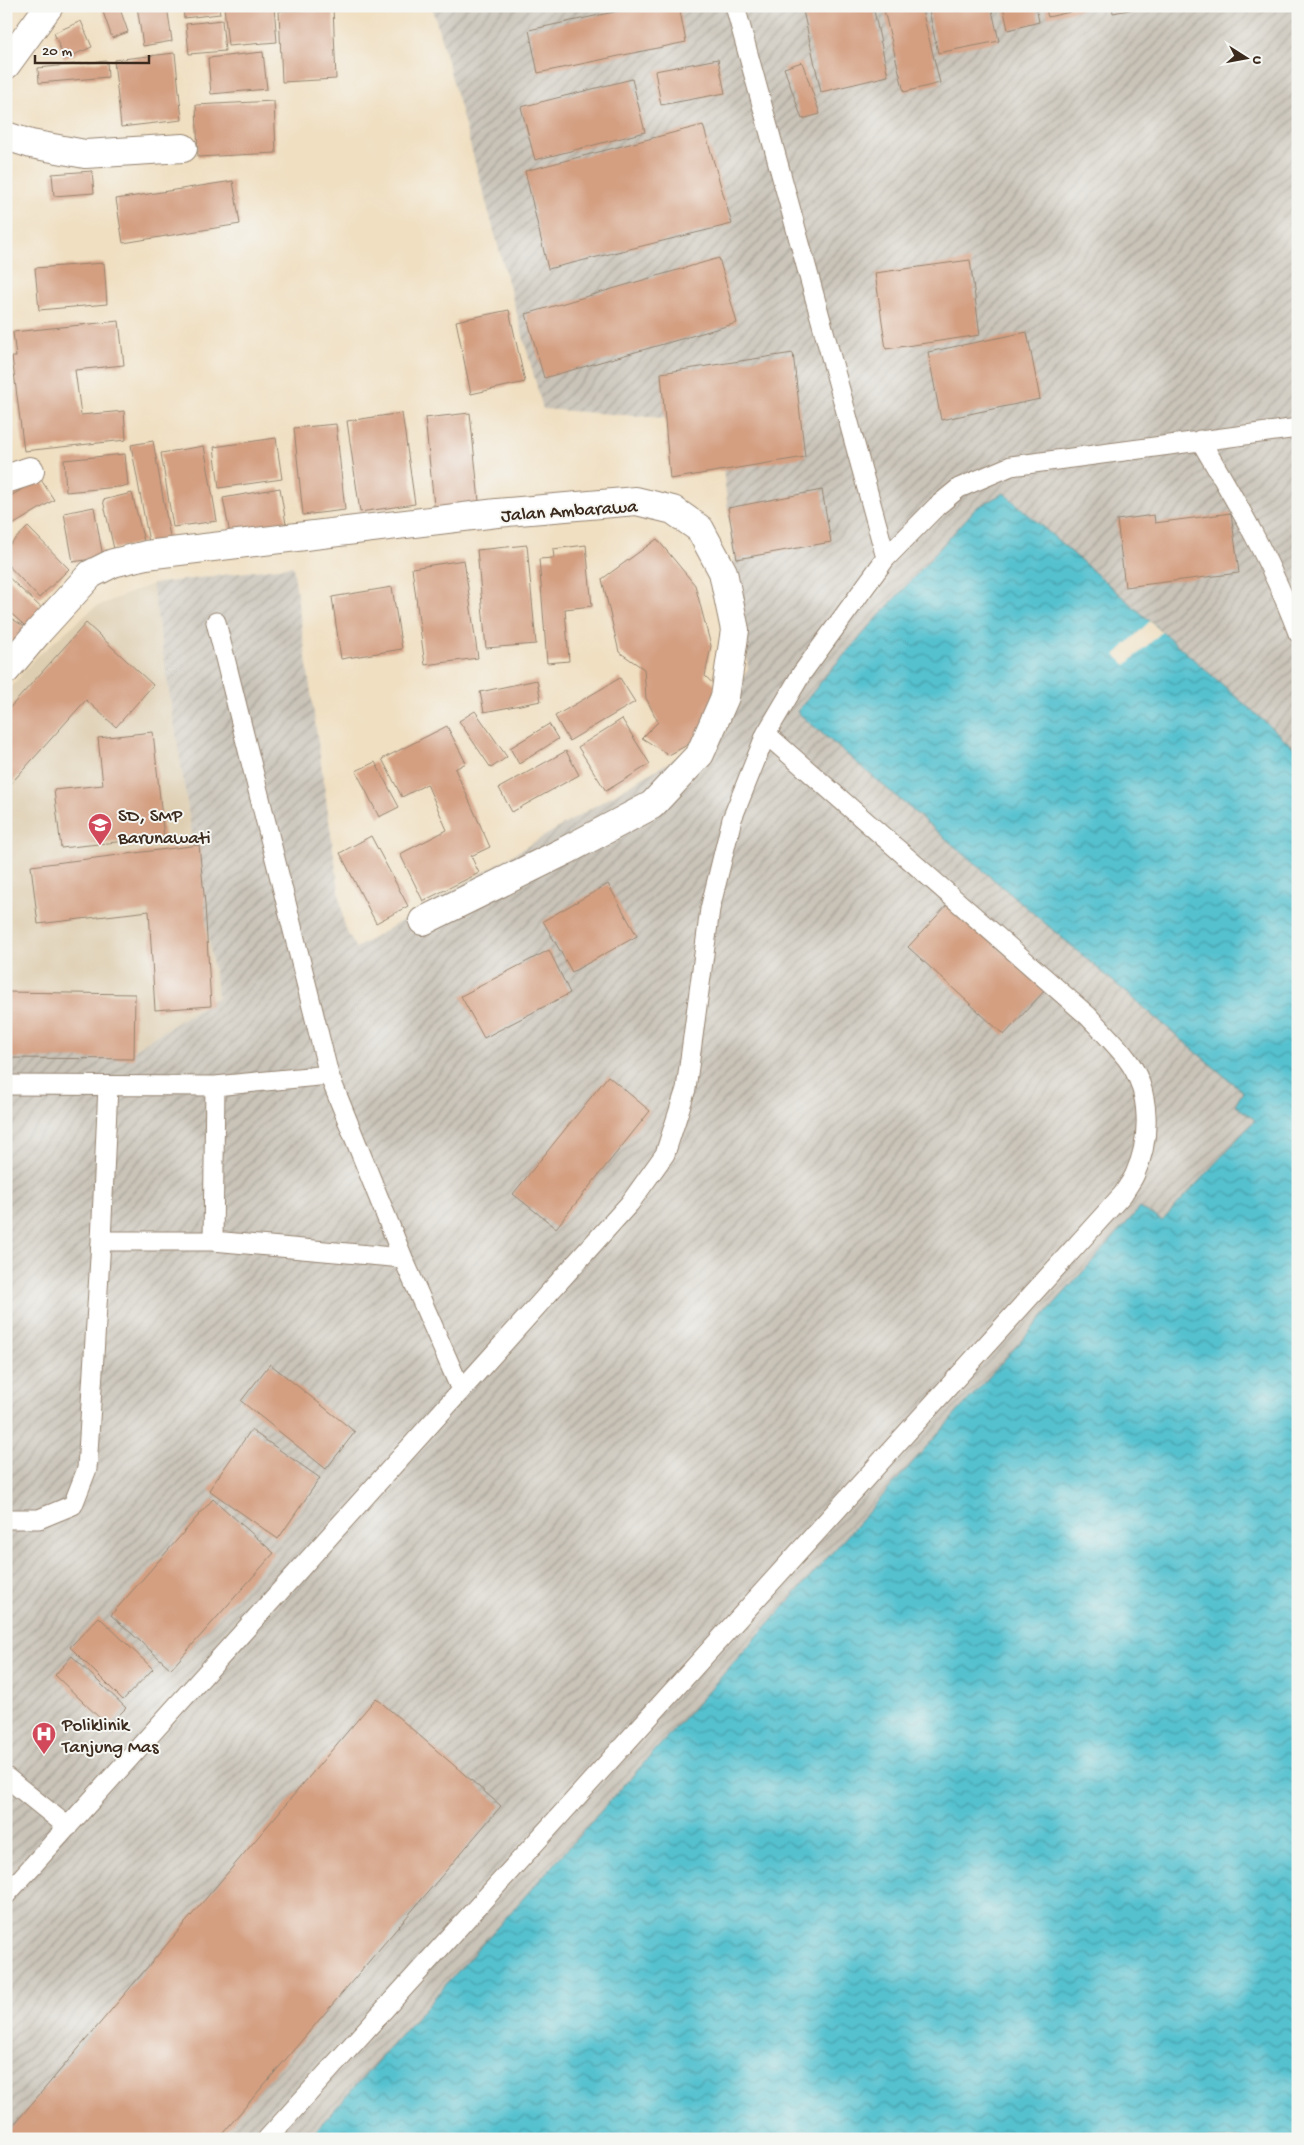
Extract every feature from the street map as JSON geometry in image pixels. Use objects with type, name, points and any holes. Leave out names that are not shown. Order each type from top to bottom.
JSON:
[{"type":"street","points":[[6,65],[49,6]]},
{"type":"street","points":[[6,136],[31,144],[84,154],[183,148]]},
{"type":"street","name":"Jalan Ambarawa","points":[[6,670],[91,574],[113,562],[165,553],[497,513],[636,501],[673,510],[700,529],[723,572],[735,630],[725,698],[700,754],[652,804],[423,921]]},
{"type":"lane","points":[[735,6],[886,558]]},
{"type":"lane","points":[[6,1895],[630,1203],[666,1154],[686,1089],[712,900],[732,819],[766,734],[802,673],[886,558],[937,506],[959,488],[1011,466],[1298,428]]},
{"type":"lane","points":[[1200,440],[1250,525],[1287,603],[1298,633]]},
{"type":"lane","points":[[216,622],[329,1075],[403,1258],[461,1390]]},
{"type":"lane","points":[[267,2139],[1123,1194],[1135,1174],[1144,1143],[1146,1117],[1143,1090],[1128,1060],[1088,1016],[766,734]]},
{"type":"lane","points":[[6,1085],[215,1086],[329,1075]]},
{"type":"lane","points":[[6,1519],[39,1519],[73,1505],[87,1469],[108,1086]]},
{"type":"lane","points":[[213,1241],[215,1086]]},
{"type":"lane","points":[[101,1241],[213,1241],[403,1258]]},
{"type":"lane","points":[[6,1777],[68,1827]]},
{"type":"shaded area","points":[[432,6],[1298,6],[1298,751],[1004,493],[976,508],[828,673],[1243,1092],[1236,1105],[1256,1119],[1161,1221],[1140,1208],[308,2139],[6,2139],[6,1054],[128,1053],[218,997],[152,584],[293,566],[344,926],[356,948],[706,740],[748,669],[717,422],[543,409]]},
{"type":"shaded area","name":"SD, SMP Barunawati","points":[[152,584],[218,997],[128,1053],[6,1054],[6,694],[34,659],[95,607]]},
{"type":"water","points":[[1004,493],[1298,751],[1298,2139],[308,2139],[1140,1208],[1162,1221],[1255,1120],[1235,1105],[1243,1092],[797,712],[828,673],[976,508]]},
{"type":"pier","points":[[1150,621],[1162,632],[1126,665],[1115,655]]},
{"type":"building","points":[[101,6],[119,6],[128,32],[112,38]]},
{"type":"building","points":[[137,6],[167,6],[172,41],[143,46]]},
{"type":"building","points":[[183,6],[219,6],[220,14],[184,18]]},
{"type":"building","points":[[224,6],[274,6],[277,42],[228,46]]},
{"type":"building","points":[[642,6],[679,6],[686,42],[538,73],[529,30]]},
{"type":"building","points":[[802,6],[873,6],[888,76],[821,92]]},
{"type":"building","points":[[883,6],[921,6],[940,83],[904,92]]},
{"type":"building","points":[[928,6],[991,6],[999,41],[938,53]]},
{"type":"building","points":[[1003,6],[1036,6],[1039,22],[1008,30]]},
{"type":"building","points":[[1045,6],[1092,6],[1092,7],[1048,17]]},
{"type":"building","points":[[1112,6],[1144,6],[1144,7],[1113,13]]},
{"type":"building","points":[[333,8],[336,79],[282,82],[279,11]]},
{"type":"building","points":[[222,20],[225,51],[189,54],[186,24]]},
{"type":"building","points":[[81,21],[92,47],[64,59],[54,33]]},
{"type":"building","points":[[263,52],[267,89],[211,94],[208,58]]},
{"type":"building","points":[[175,53],[182,120],[121,127],[114,60]]},
{"type":"building","points":[[718,59],[725,93],[661,105],[655,71]]},
{"type":"building","points":[[107,61],[108,77],[39,83],[38,68]]},
{"type":"building","points":[[802,62],[820,114],[802,119],[784,68]]},
{"type":"building","points":[[632,79],[645,132],[535,160],[521,107]]},
{"type":"building","points":[[274,101],[276,153],[198,157],[196,105]]},
{"type":"building","points":[[703,125],[732,224],[548,269],[525,171]]},
{"type":"building","points":[[92,171],[94,193],[54,196],[52,174]]},
{"type":"building","points":[[233,181],[240,224],[123,243],[116,199]]},
{"type":"building","points":[[719,258],[737,323],[544,378],[526,314]]},
{"type":"building","points":[[970,260],[980,335],[886,349],[875,273]]},
{"type":"building","points":[[104,263],[107,304],[39,310],[35,268]]},
{"type":"building","points":[[509,310],[525,382],[471,394],[456,321]]},
{"type":"building","points":[[119,321],[124,365],[75,370],[81,415],[124,411],[126,440],[24,451],[12,357],[16,357],[13,332]]},
{"type":"building","points":[[1027,332],[1040,399],[941,420],[928,352]]},
{"type":"building","points":[[793,353],[805,457],[670,479],[661,373]]},
{"type":"building","points":[[402,413],[415,504],[360,512],[347,421]]},
{"type":"building","points":[[470,413],[480,511],[435,515],[425,418]]},
{"type":"building","points":[[336,424],[345,510],[303,515],[294,428]]},
{"type":"building","points":[[276,438],[282,479],[219,488],[214,447]]},
{"type":"building","points":[[153,441],[172,548],[151,553],[131,445]]},
{"type":"building","points":[[204,446],[217,521],[173,527],[161,453]]},
{"type":"building","points":[[125,454],[128,486],[66,492],[64,460]]},
{"type":"building","points":[[40,478],[54,500],[6,529],[6,499]]},
{"type":"building","points":[[280,488],[286,524],[230,534],[223,498]]},
{"type":"building","points":[[822,490],[831,542],[737,559],[728,508]]},
{"type":"building","points":[[132,493],[144,542],[114,549],[103,500]]},
{"type":"building","points":[[94,507],[103,557],[73,562],[64,513]]},
{"type":"building","points":[[1231,513],[1239,573],[1125,587],[1117,520],[1154,515],[1155,523]]},
{"type":"building","points":[[28,527],[69,569],[39,598],[6,563],[6,548]]},
{"type":"building","points":[[657,539],[695,585],[711,646],[705,676],[718,688],[707,734],[669,755],[642,738],[658,722],[646,698],[644,669],[619,652],[602,579]]},
{"type":"building","points":[[527,545],[536,644],[486,648],[477,550]]},
{"type":"building","points":[[586,545],[592,606],[565,609],[569,661],[547,663],[539,559],[554,558],[553,549]]},
{"type":"building","points":[[464,560],[478,658],[425,665],[412,568]]},
{"type":"building","points":[[6,575],[48,614],[32,632],[6,609]]},
{"type":"building","points":[[392,587],[402,649],[341,659],[332,597]]},
{"type":"building","points":[[6,615],[25,627],[10,648],[6,646]]},
{"type":"building","points":[[86,623],[153,685],[116,727],[86,700],[6,789],[6,712]]},
{"type":"building","points":[[620,678],[635,702],[569,741],[555,716]]},
{"type":"building","points":[[537,680],[541,701],[484,712],[480,692]]},
{"type":"building","points":[[475,711],[507,757],[491,768],[459,721]]},
{"type":"building","points":[[622,719],[650,764],[606,791],[578,747]]},
{"type":"building","points":[[549,724],[558,739],[519,764],[510,748]]},
{"type":"building","points":[[447,726],[466,763],[455,769],[490,847],[471,856],[479,873],[423,901],[400,854],[447,830],[427,784],[402,797],[382,759]]},
{"type":"building","points":[[153,732],[164,837],[61,848],[54,790],[103,785],[98,738]]},
{"type":"building","points":[[566,751],[579,775],[512,812],[499,788]]},
{"type":"building","points":[[375,762],[399,807],[379,817],[356,771]]},
{"type":"building","points":[[371,836],[408,906],[376,923],[340,853]]},
{"type":"building","points":[[199,845],[205,904],[211,1006],[155,1010],[149,911],[38,924],[31,866]]},
{"type":"building","points":[[608,884],[637,936],[572,972],[543,921]]},
{"type":"building","points":[[949,903],[1045,990],[1004,1035],[908,947]]},
{"type":"building","points":[[549,950],[570,993],[484,1038],[461,996]]},
{"type":"building","points":[[6,992],[135,994],[134,1059],[6,1058]]},
{"type":"building","points":[[608,1076],[650,1111],[556,1228],[513,1194]]},
{"type":"building","points":[[270,1364],[355,1432],[326,1469],[241,1401]]},
{"type":"building","points":[[251,1430],[320,1478],[278,1539],[209,1490]]},
{"type":"building","points":[[213,1499],[274,1553],[171,1669],[111,1615]]},
{"type":"building","points":[[99,1617],[153,1669],[123,1700],[70,1647]]},
{"type":"building","points":[[72,1656],[126,1708],[108,1726],[55,1675]]},
{"type":"building","points":[[376,1698],[501,1806],[218,2139],[6,2139],[6,2134]]},
{"type":"place","name":"SD, SMP Barunawati","points":[[100,846]]},
{"type":"place","name":"Poliklinik Tanjung Mas","points":[[44,1755]]}]
